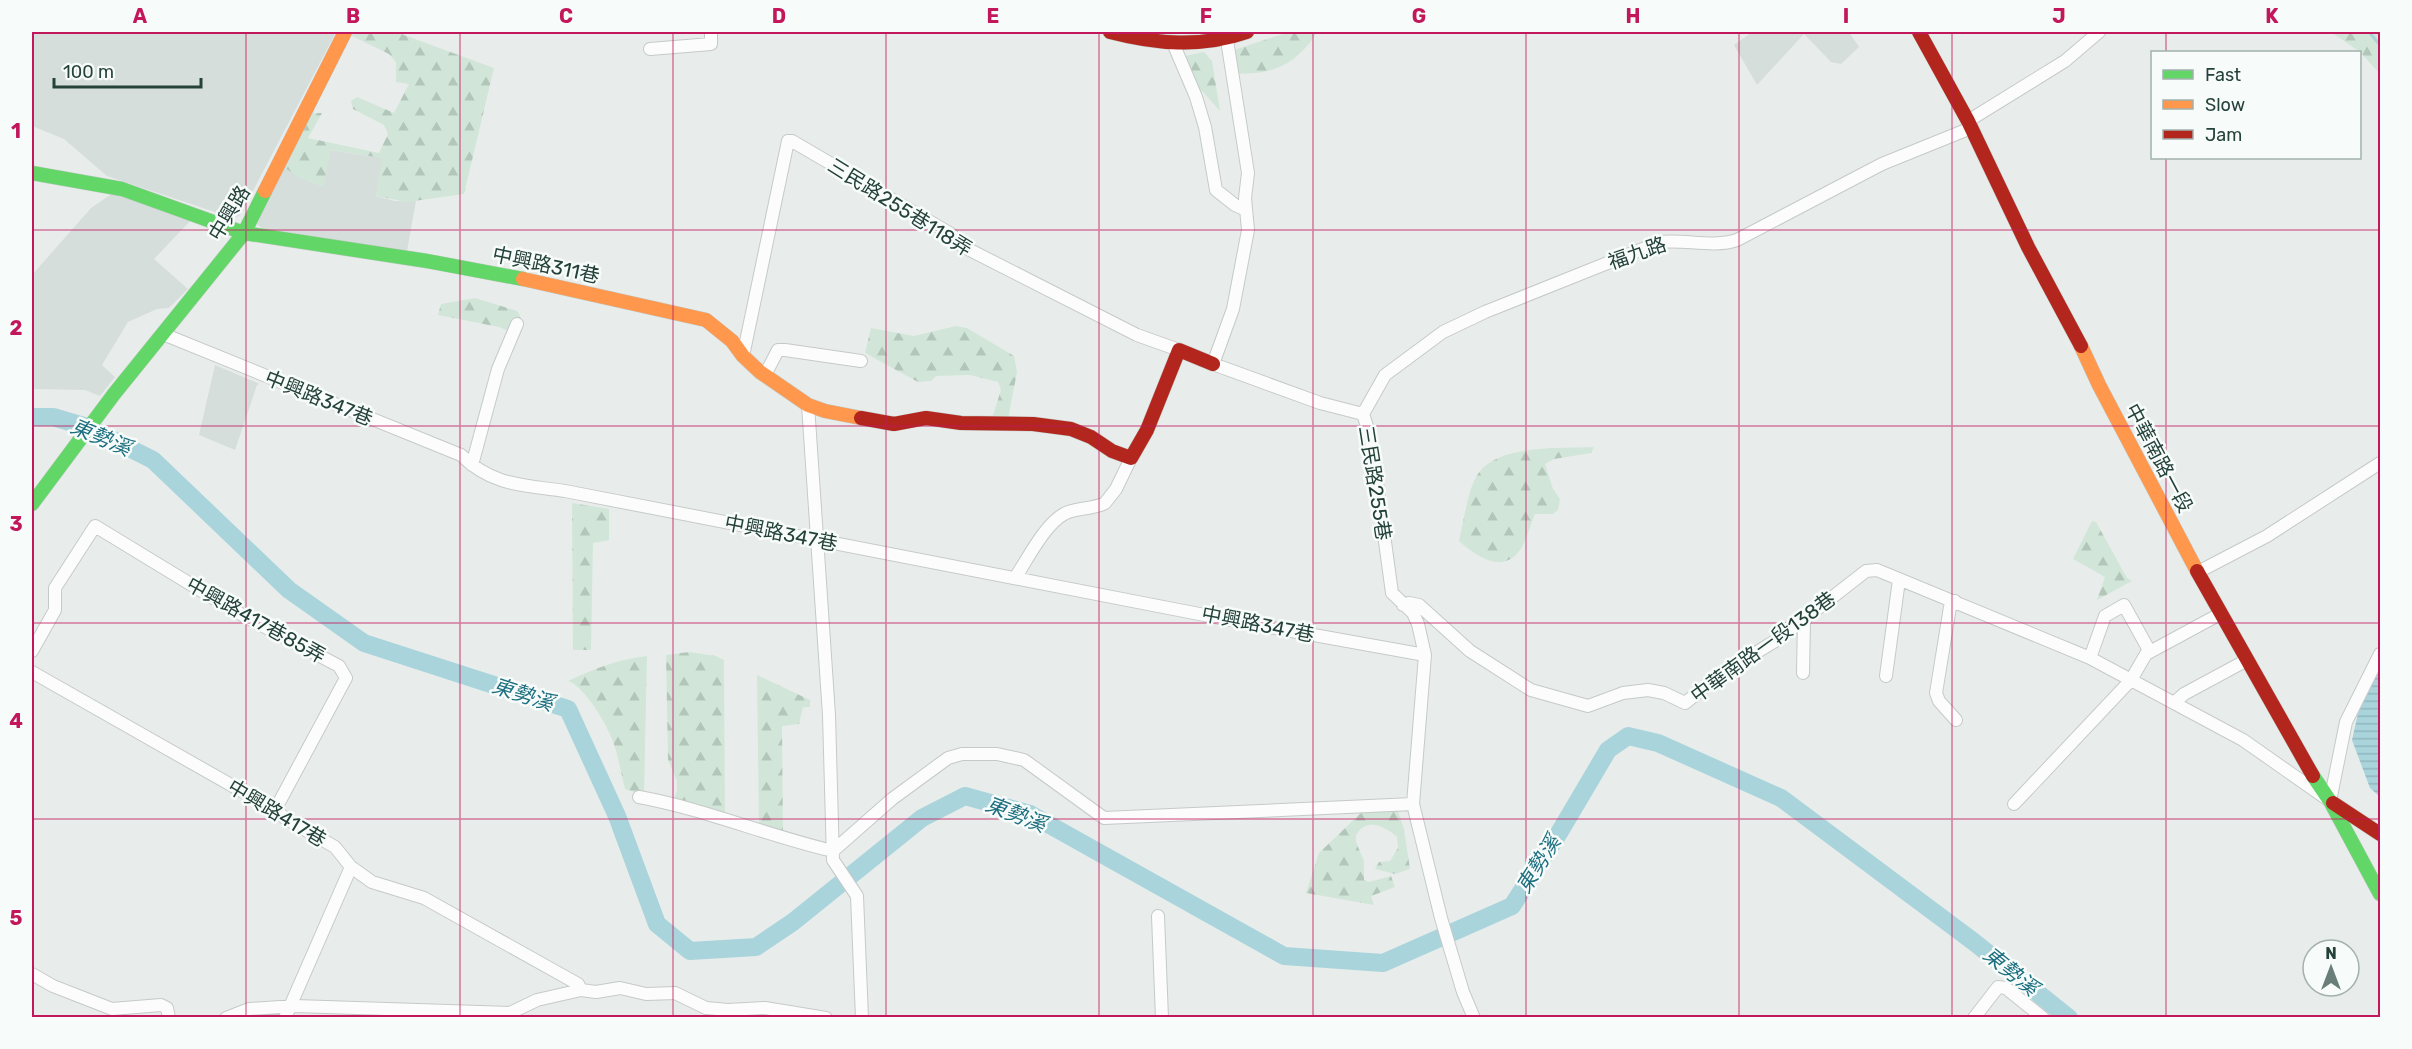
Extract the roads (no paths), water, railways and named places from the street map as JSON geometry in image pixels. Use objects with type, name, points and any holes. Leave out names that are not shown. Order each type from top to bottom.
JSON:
[{"type":"street","name":"中興路","points":[[32,504],[114,394],[244,233],[345,32]]},
{"type":"street","points":[[650,50],[711,44],[711,32]]},
{"type":"street","points":[[1110,32],[1173,43],[1227,40],[1247,32]]},
{"type":"street","name":"中華南路一段","points":[[1919,32],[1969,125],[2028,247],[2071,325],[2099,385],[2220,614],[2302,760],[2330,801],[2380,894]]},
{"type":"street","name":"福九路","points":[[1362,414],[1385,375],[1443,332],[1485,312],[1660,242],[1676,240],[1719,243],[1737,240],[1882,164],[1969,125],[2065,61],[2099,32]]},
{"type":"street","points":[[1015,578],[1057,518],[1065,513],[1098,507],[1105,503],[1116,489],[1147,430],[1179,350],[1213,364],[1233,309],[1248,230],[1245,198],[1248,173],[1227,40]]},
{"type":"street","points":[[1173,43],[1206,127],[1216,190],[1246,210]]},
{"type":"street","name":"三民路255巷118弄","points":[[743,356],[788,141],[792,141],[951,234],[962,246],[1137,335],[1179,350]]},
{"type":"street","name":"中興路311巷","points":[[32,173],[122,189],[244,233],[427,261],[519,278],[706,320],[732,341],[743,356],[765,375],[808,405],[825,411],[894,424],[926,418],[961,423],[1034,424],[1071,429],[1131,459]]},
{"type":"street","points":[[472,465],[498,369],[518,324]]},
{"type":"street","name":"中興路347巷","points":[[163,334],[461,455],[484,474],[518,486],[565,491],[1425,655]]},
{"type":"street","points":[[765,375],[778,350],[861,361]]},
{"type":"street","name":"三民路255巷","points":[[1213,364],[1320,403],[1362,414],[1371,439],[1392,593],[1413,613],[1425,655],[1413,804],[1441,918],[1474,1017]]},
{"type":"street","points":[[808,405],[829,715],[833,855],[857,896],[862,1017]]},
{"type":"street","points":[[2198,572],[2267,536],[2380,463]]},
{"type":"street","name":"中興路417巷85弄","points":[[32,651],[55,610],[56,588],[95,526],[233,610],[339,666],[346,678],[276,810]]},
{"type":"street","name":"中華南路一段138巷","points":[[1403,605],[1409,603],[1419,605],[1470,651],[1531,690],[1588,706],[1623,693],[1648,690],[1664,693],[1685,704],[1721,674],[1754,656],[1866,571],[1877,570],[2090,658],[2244,740],[2330,801]]},
{"type":"street","points":[[1886,676],[1899,580]]},
{"type":"street","points":[[1955,601],[1950,608],[1935,693],[1956,720]]},
{"type":"street","points":[[2090,658],[2105,616],[2124,604],[2150,652]]},
{"type":"street","points":[[2014,804],[2131,680],[2150,652],[2220,614]]},
{"type":"street","points":[[1803,673],[1804,620]]},
{"type":"street","points":[[2380,654],[2346,722],[2330,801],[2380,834]]},
{"type":"street","points":[[2175,702],[2184,694],[2247,660]]},
{"type":"street","name":"中興路417巷","points":[[32,672],[276,810],[285,818],[335,848],[351,867],[372,882],[424,898],[578,984],[581,990]]},
{"type":"street","points":[[833,855],[892,799],[948,758],[962,754],[998,754],[1024,760],[1104,819],[1413,804]]},
{"type":"street","points":[[639,797],[662,801],[833,855]]},
{"type":"street","points":[[287,1012],[351,867]]},
{"type":"street","points":[[1158,916],[1162,1017]]},
{"type":"street","points":[[32,974],[53,986],[112,1009],[161,1005],[167,1008],[169,1017]]},
{"type":"street","points":[[1974,1017],[1998,987],[2006,988],[2043,1017]]},
{"type":"street","points":[[226,1017],[249,1008],[287,1012],[366,1012],[374,1009],[510,1013],[537,1000],[581,990],[592,992],[620,988],[646,994],[675,993],[706,1008],[728,1010],[765,1008],[825,1017]]},
{"type":"water","points":[[2380,668],[2380,797],[2370,788],[2352,740],[2358,713]]},
{"type":"waterway","points":[[2369,32],[2380,45]]},
{"type":"waterway","name":"東勢溪","points":[[32,417],[53,417],[87,427],[153,460],[289,590],[364,643],[568,709],[617,816],[657,924],[690,951],[756,947],[793,922],[922,818],[965,796],[1030,814],[1284,956],[1383,963],[1512,906],[1608,750],[1628,736],[1658,743],[1781,798],[1974,942],[2069,1018]]}]
